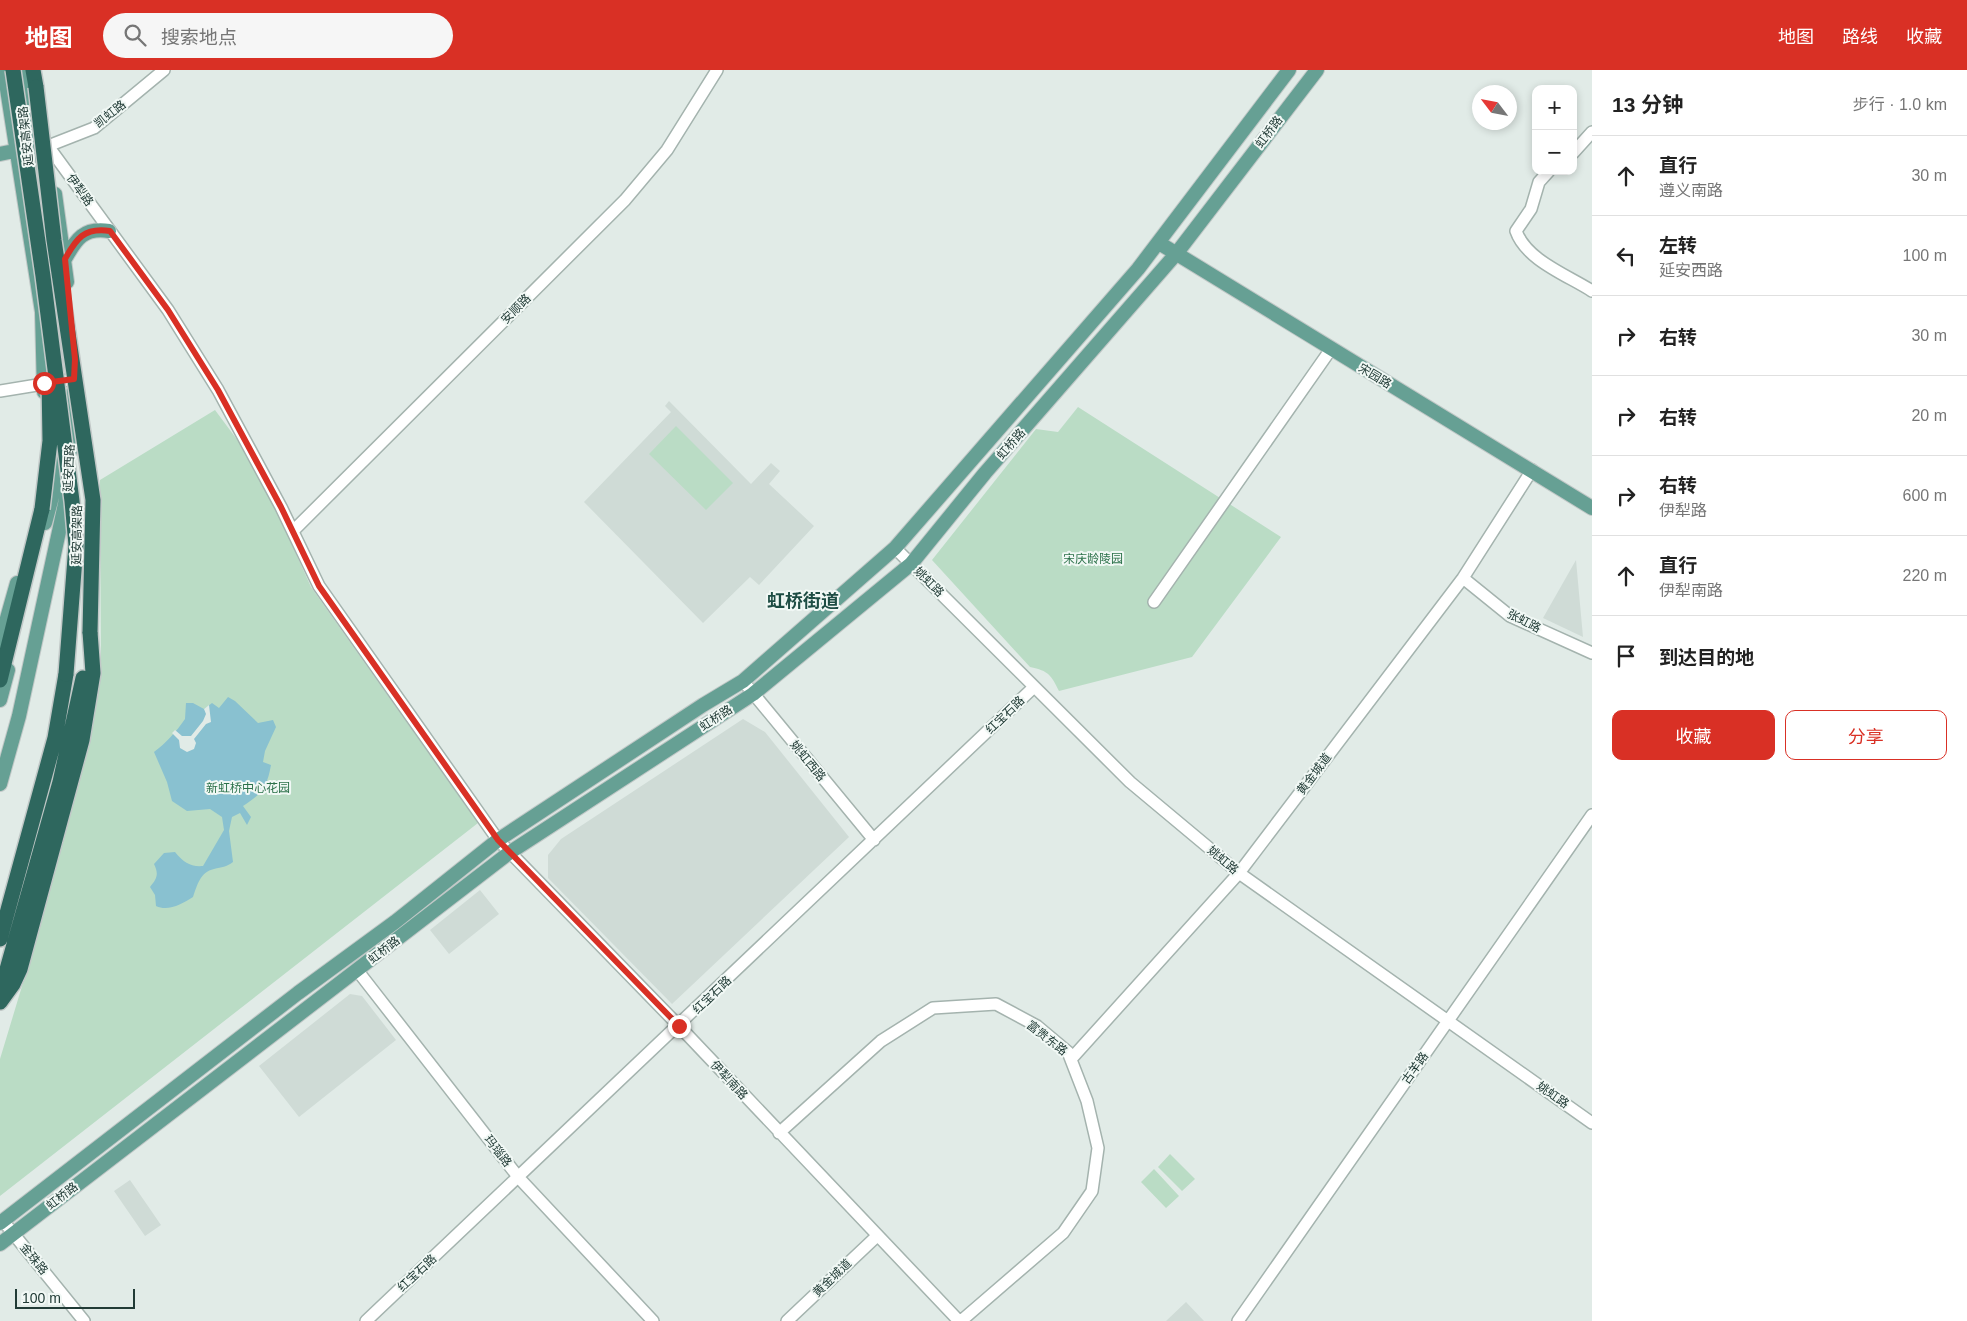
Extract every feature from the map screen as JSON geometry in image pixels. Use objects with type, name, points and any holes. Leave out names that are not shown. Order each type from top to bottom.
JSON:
[{"type":"highway","name":"延安高架路","points":[[0,940],[55,738],[66,674],[76,545],[48,314],[15,70]]},
{"type":"highway","name":"延安高架路","points":[[0,994],[60,782],[83,677],[90,632],[93,500],[54,240],[35,70]]},
{"type":"highway","points":[[0,678],[42,509],[50,441],[48,314]]},
{"type":"highway","points":[[0,1002],[13,984],[20,969],[82,740],[94,673],[90,632]]},
{"type":"main road","name":"延安西路","points":[[4,70],[26,149]]},
{"type":"main road","name":"延安西路","points":[[0,784],[19,716],[68,496],[71,420],[58,381],[42,312],[26,149],[15,70]]},
{"type":"main road","name":"延安西路","points":[[22,70],[26,149]]},
{"type":"main road","name":"延安西路","points":[[0,643],[23,561],[38,494],[43,434],[58,381],[75,359],[65,259],[35,70]]},
{"type":"main road","points":[[1272,92],[1278,70]]},
{"type":"main road","name":"虹桥路","points":[[4,1231],[298,993],[396,922],[498,840],[703,705],[743,681],[895,548],[1159,243],[1289,70]]},
{"type":"main road","name":"虹桥路","points":[[4,1231],[357,970],[509,853],[753,694],[911,564],[985,474],[1176,254],[1317,70]]},
{"type":"main road","points":[[0,154],[48,146]]},
{"type":"main road","points":[[65,259],[72,246],[84,234],[97,229],[110,231]]},
{"type":"main road","name":"宋园路","points":[[1159,243],[1592,508]]},
{"type":"main road","name":"延安西路","points":[[0,700],[54,490],[58,381]]},
{"type":"main road","points":[[0,1248],[8,1242],[4,1231]]},
{"type":"street","name":"凯虹路","points":[[48,146],[94,128],[164,70]]},
{"type":"street","name":"安顺路","points":[[293,531],[625,200],[667,150],[717,70]]},
{"type":"street","points":[[1577,150],[1590,139]]},
{"type":"street","name":"伊犁路","points":[[48,146],[168,310],[218,390],[293,531],[319,586],[498,840]]},
{"type":"street","points":[[1545,175],[1539,182],[1531,209],[1516,231],[1521,244],[1536,256],[1592,291]]},
{"type":"street","points":[[1154,602],[1331,349]]},
{"type":"street","points":[[0,391],[58,381]]},
{"type":"street","name":"黄金城道","points":[[1072,1058],[1239,873],[1463,578],[1532,470]]},
{"type":"street","name":"姚虹路","points":[[895,548],[1130,782],[1239,873],[1592,1123]]},
{"type":"street","name":"张虹路","points":[[1463,578],[1510,616],[1592,652]]},
{"type":"street","name":"姚虹西路","points":[[743,681],[874,840]]},
{"type":"street","name":"红宝石路","points":[[366,1321],[519,1178],[1034,687]]},
{"type":"street","name":"古羊路","points":[[1238,1321],[1592,814]]},
{"type":"street","name":"伊犁南路","points":[[498,840],[679,1026],[960,1321]]},
{"type":"street","name":"玛瑙路","points":[[357,970],[519,1178],[653,1321]]},
{"type":"street","name":"富贵东路","points":[[779,1132],[881,1041],[934,1008],[996,1004],[1036,1026],[1068,1052],[1072,1058],[1087,1101],[1098,1148],[1092,1191],[1063,1233],[960,1321]]},
{"type":"street","name":"金珠路","points":[[4,1231],[84,1321]]},
{"type":"street","name":"黄金城道","points":[[787,1321],[877,1236]]},
{"type":"shaded area","points":[[669,401],[751,484],[771,463],[780,471],[769,484],[814,526],[759,585],[750,577],[703,623],[584,502],[671,412],[665,406]]},
{"type":"shaded area","points":[[1576,560],[1583,637],[1543,618]]},
{"type":"shaded area","points":[[743,719],[765,732],[849,837],[672,1004],[548,878],[548,855],[561,839]]},
{"type":"shaded area","points":[[480,890],[499,914],[449,954],[430,930]]},
{"type":"shaded area","points":[[350,994],[362,996],[396,1040],[299,1117],[259,1066]]},
{"type":"shaded area","points":[[130,1180],[161,1225],[145,1236],[114,1191]]},
{"type":"shaded area","points":[[1186,1302],[1204,1321],[1166,1321]]},
{"type":"green space","name":"宋庆龄陵园","points":[[1078,407],[1281,537],[1192,657],[1059,691],[1049,674],[1030,667],[932,560],[1036,429],[1058,432]]},
{"type":"green space","name":"新虹桥中心花园","points":[[215,410],[256,465],[311,587],[478,823],[0,1196],[0,1059],[29,963],[68,818],[101,676],[100,480]]},
{"type":"green space","points":[[676,426],[733,483],[706,510],[649,454]]},
{"type":"green space","points":[[1170,1154],[1195,1179],[1182,1191],[1158,1167]]},
{"type":"green space","points":[[1154,1169],[1179,1196],[1166,1208],[1141,1182]]},
{"type":"water","points":[[228,697],[235,701],[258,723],[273,720],[276,727],[265,751],[263,762],[271,765],[268,779],[259,794],[243,806],[251,817],[247,825],[240,813],[232,817],[229,831],[233,862],[205,873],[193,897],[170,908],[161,908],[156,906],[155,895],[150,887],[156,876],[154,864],[164,853],[175,852],[187,863],[194,866],[203,866],[224,830],[222,817],[210,809],[187,811],[172,801],[167,782],[154,752],[171,737],[185,719],[186,703],[193,703],[204,709],[212,703],[219,708]]},
{"type":"pier","points":[[209,705],[211,722],[206,724],[194,739],[196,743],[194,749],[187,752],[180,748],[179,740],[172,733],[175,730],[182,736],[191,736],[203,721],[206,714],[204,709]]},
{"type":"district","name":"虹桥街道","points":[[803,601]]},
{"type":"route","points":[[44,383],[74,379],[75,359],[65,259],[72,246],[84,234],[97,229],[110,231],[168,310],[218,390],[281,507],[319,586],[498,840],[679,1026]]}]
